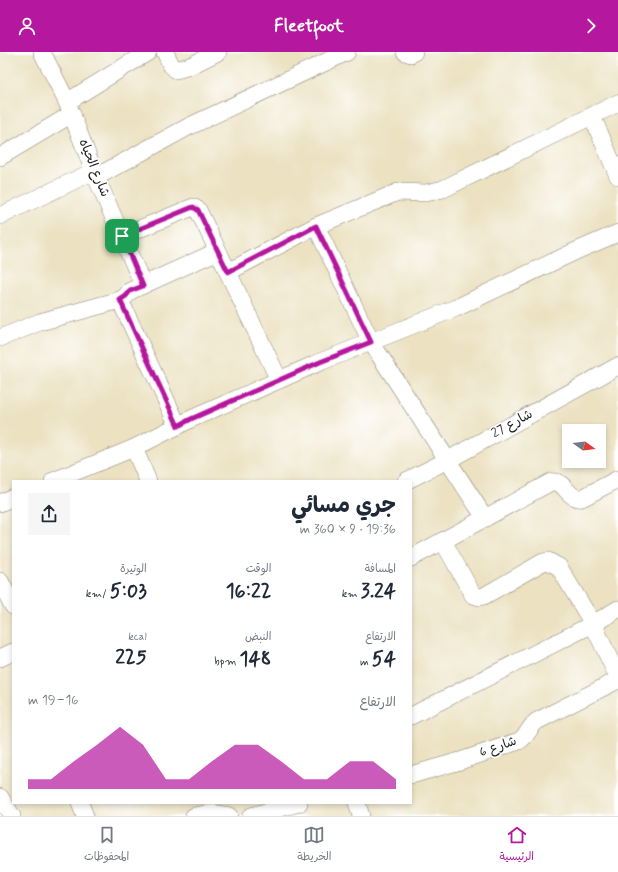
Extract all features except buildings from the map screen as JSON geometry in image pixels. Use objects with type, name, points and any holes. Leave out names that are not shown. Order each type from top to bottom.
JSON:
[{"type":"street","name":"شارع الحياه","points":[[42,52],[69,108],[143,286]]},
{"type":"street","points":[[0,157],[148,52]]},
{"type":"street","points":[[165,52],[172,68],[176,70],[190,66],[218,52]]},
{"type":"street","points":[[0,216],[96,174],[188,127],[347,52]]},
{"type":"street","points":[[406,52],[411,54],[414,52]]},
{"type":"street","points":[[228,272],[316,226],[398,192],[426,193],[443,189],[618,103]]},
{"type":"street","points":[[592,116],[618,176]]},
{"type":"street","points":[[122,236],[193,207],[198,210],[279,380]]},
{"type":"street","points":[[316,226],[371,342],[485,518]]},
{"type":"street","points":[[55,480],[134,448],[191,419],[279,380],[456,308],[576,251],[618,233]]},
{"type":"street","points":[[0,338],[40,322],[120,300],[130,291],[218,251]]},
{"type":"street","points":[[120,300],[178,426]]},
{"type":"street","name":"شارع 27","points":[[408,480],[448,460],[618,366]]},
{"type":"street","points":[[134,448],[148,480]]},
{"type":"street","points":[[412,557],[551,482],[561,484],[572,496],[578,499],[618,479]]},
{"type":"street","points":[[0,503],[12,498]]},
{"type":"street","points":[[443,541],[473,595],[477,597],[484,596],[543,562],[548,561],[559,567],[593,624],[618,679]]},
{"type":"street","points":[[0,581],[12,604]]},
{"type":"street","points":[[412,715],[593,624],[618,609]]},
{"type":"street","points":[[0,658],[12,652]]},
{"type":"street","name":"شارع 6","points":[[412,775],[460,761],[519,741],[526,736],[537,721],[618,679]]},
{"type":"street","points":[[0,797],[12,816]]},
{"type":"street","points":[[80,804],[85,816]]},
{"type":"street","points":[[252,816],[295,804]]},
{"type":"street","points":[[357,804],[362,816]]},
{"type":"street","points":[[194,816],[211,813],[230,816]]},
{"type":"route","points":[[193,207],[196,208],[228,272],[316,226],[371,342],[320,362],[178,426],[120,300],[130,291],[143,286],[122,236],[193,207]]}]
